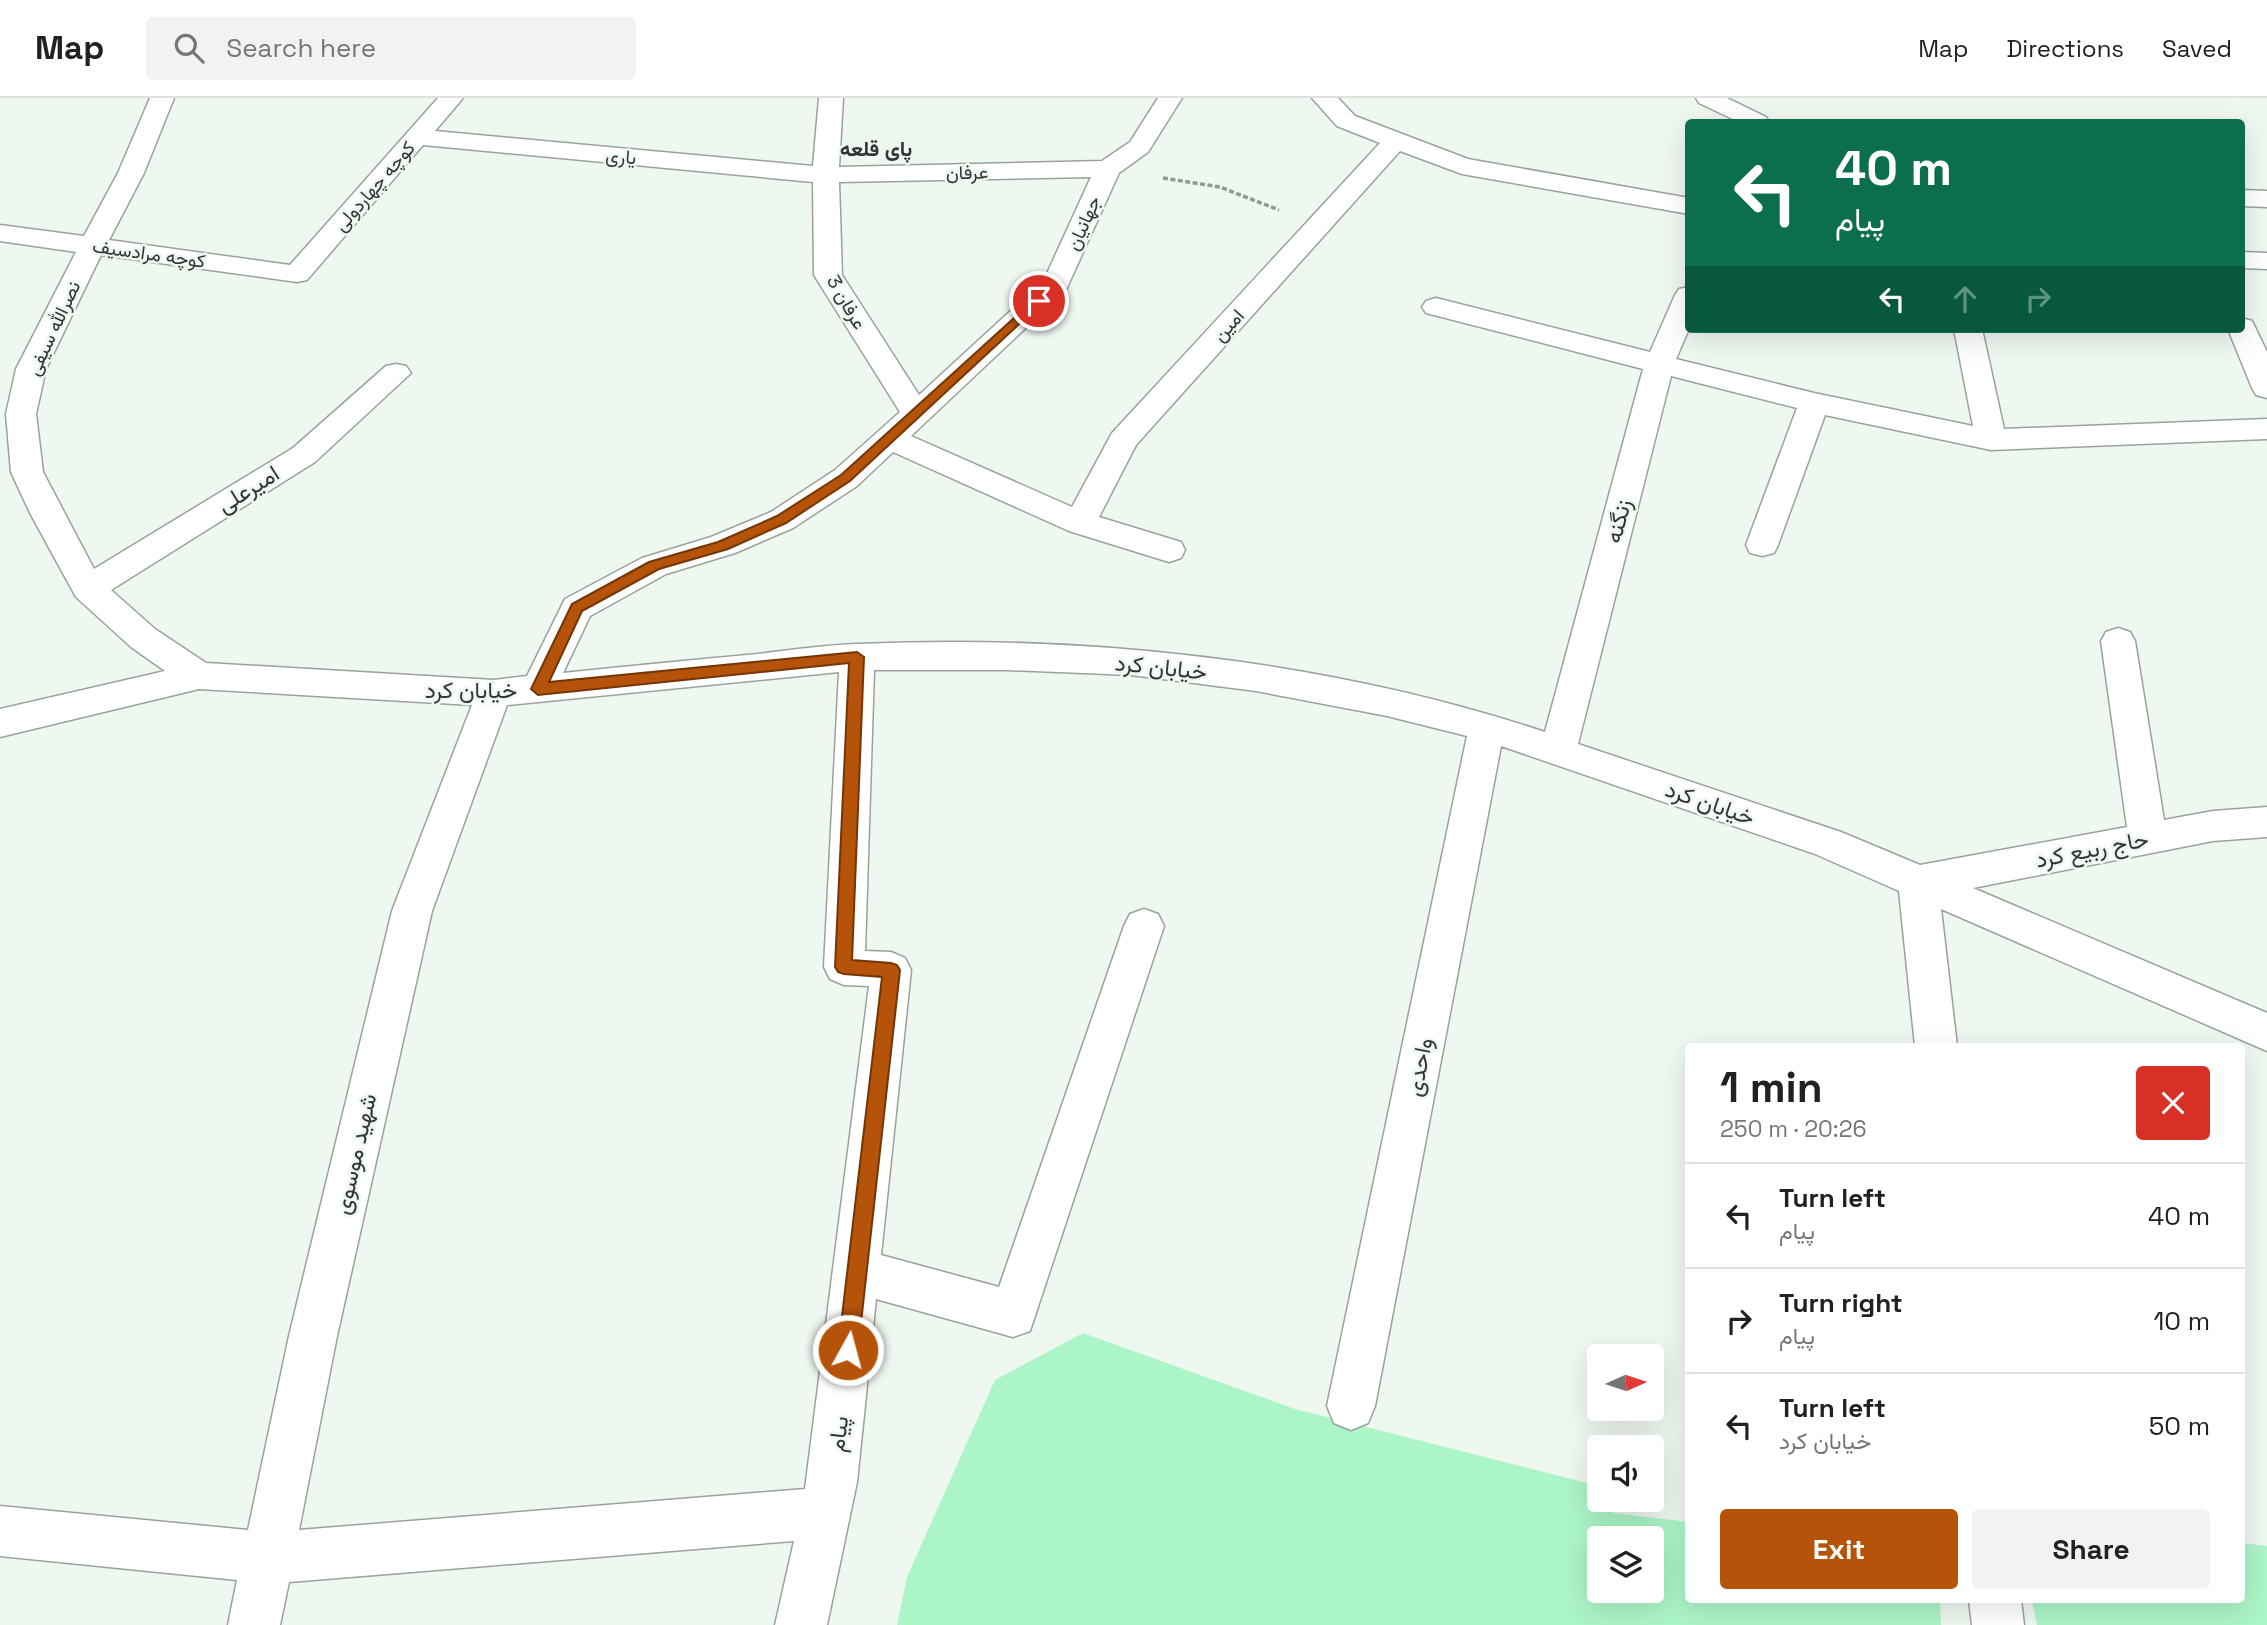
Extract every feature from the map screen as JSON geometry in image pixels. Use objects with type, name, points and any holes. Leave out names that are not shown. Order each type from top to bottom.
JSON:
[{"type":"street","name":"نصرالله سیفی","points":[[162,98],[131,173],[31,369],[21,414],[27,472],[46,513],[88,589],[143,638],[199,676]]},
{"type":"street","name":"کوچه چهاردولی","points":[[297,274],[451,98]]},
{"type":"street","name":"عرفان 3","points":[[831,98],[827,175],[828,275],[916,414]]},
{"type":"street","name":"جهانیان","points":[[538,689],[577,608],[654,566],[723,545],[782,520],[846,478],[1056,284],[1108,169],[1139,147],[1170,98]]},
{"type":"street","points":[[1324,98],[1346,121],[1462,166],[1685,205]]},
{"type":"street","points":[[1708,98],[1751,119]]},
{"type":"street","name":"یاری","points":[[416,137],[827,175]]},
{"type":"street","name":"امین","points":[[1080,523],[1124,440],[1396,141]]},
{"type":"street","name":"عرفان","points":[[827,175],[1108,169]]},
{"type":"street","points":[[2245,198],[2267,199]]},
{"type":"street","name":"کوچه مرادسیف","points":[[0,233],[297,274]]},
{"type":"street","points":[[2245,260],[2267,261]]},
{"type":"street","name":"زنگنه","points":[[1558,752],[1660,362],[1685,304]]},
{"type":"street","points":[[1436,307],[1814,403],[1991,440],[2267,429]]},
{"type":"street","points":[[1969,333],[1991,440]]},
{"type":"street","points":[[2244,333],[2267,388]]},
{"type":"street","name":"امیرعلی","points":[[88,589],[304,455],[396,373]]},
{"type":"street","points":[[1762,545],[1814,403]]},
{"type":"street","points":[[889,438],[1080,523],[1169,550]]},
{"type":"street","points":[[2118,641],[2148,838]]},
{"type":"street","name":"خیابان کرد","points":[[0,723],[199,676],[494,693],[857,657],[1007,657],[1131,662],[1256,678],[1387,702],[1487,727],[1828,843],[2267,1032]]},
{"type":"street","name":"پیام","points":[[801,1625],[832,1482],[891,970],[844,967],[857,657]]},
{"type":"street","name":"شهید موسوی","points":[[254,1625],[313,1336],[411,911],[494,693]]},
{"type":"street","name":"واحدی","points":[[1351,1406],[1487,727]]},
{"type":"street","name":"حاج ربیع کرد","points":[[1918,882],[2213,826],[2267,822]]},
{"type":"street","points":[[1918,882],[1936,1043]]},
{"type":"street","points":[[857,1271],[1013,1314],[1144,926]]},
{"type":"street","points":[[0,1531],[269,1558],[825,1513]]},
{"type":"street","points":[[1995,1603],[1998,1625]]},
{"type":"path","points":[[1108,169],[1220,187],[1319,225]]},
{"type":"green space","points":[[1083,1333],[1295,1409],[1587,1483],[1587,1512],[1612,1512],[1685,1522],[1685,1603],[1940,1603],[1941,1625],[897,1625],[907,1577],[995,1380]]},
{"type":"green space","points":[[2245,1543],[2267,1546],[2267,1625],[2037,1625],[2033,1603],[2245,1603]]},
{"type":"district","name":"پای قلعه","points":[[876,149]]},
{"type":"route","points":[[848,1350],[891,970],[844,967],[857,657],[538,689],[577,608],[654,566],[723,545],[782,520],[846,478],[1039,301]]}]
